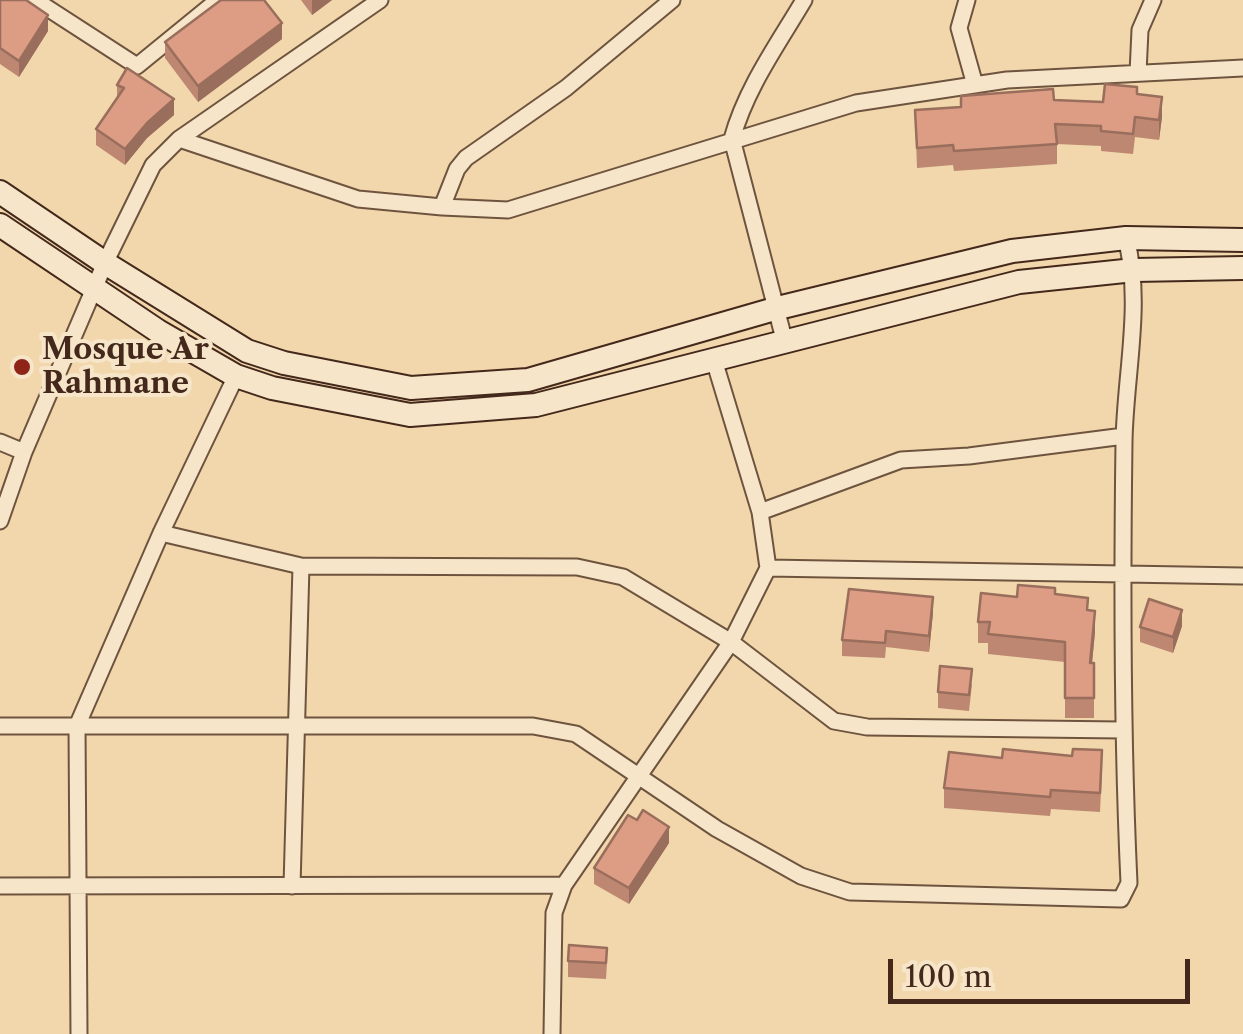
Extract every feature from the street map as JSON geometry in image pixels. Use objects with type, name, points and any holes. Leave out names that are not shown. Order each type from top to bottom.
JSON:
[{"type":"main road","points":[[0,192],[247,351],[284,363],[411,388],[528,380],[778,308],[1012,251],[1126,238],[1243,240]]},
{"type":"main road","points":[[0,226],[158,331],[236,376],[272,388],[410,415],[536,405],[1020,282],[1134,270],[1243,268]]},
{"type":"street","points":[[35,0],[136,66],[218,0]]},
{"type":"street","points":[[0,521],[24,452],[94,288],[153,164],[179,139],[380,0]]},
{"type":"street","points":[[442,208],[457,169],[466,158],[566,88],[672,0]]},
{"type":"street","points":[[784,339],[732,138],[775,46],[804,0]]},
{"type":"street","points":[[967,0],[959,28],[975,85]]},
{"type":"street","points":[[1138,74],[1140,30],[1153,0]]},
{"type":"street","points":[[179,139],[358,199],[508,210],[856,103],[1007,80],[1243,68]]},
{"type":"street","points":[[0,726],[534,726],[576,734],[717,830],[801,876],[850,892],[1121,899],[1129,884],[1122,730],[1122,575],[1124,436],[1134,270],[1126,238]]},
{"type":"street","points":[[552,1034],[554,913],[564,885],[730,642],[768,568],[760,512],[714,360]]},
{"type":"street","points":[[79,1034],[77,726],[160,533],[236,376]]},
{"type":"street","points":[[760,512],[902,460],[969,456],[1124,436]]},
{"type":"street","points":[[0,442],[24,452]]},
{"type":"street","points":[[160,533],[302,566],[578,567],[623,577],[730,642],[834,721],[867,727],[1122,730]]},
{"type":"street","points":[[292,886],[302,566]]},
{"type":"street","points":[[768,568],[1243,576]]},
{"type":"street","points":[[0,886],[564,885]]},
{"type":"building","points":[[0,0],[26,0],[48,15],[19,61],[0,48]]},
{"type":"building","points":[[221,0],[264,0],[282,23],[198,86],[165,42]]},
{"type":"building","points":[[127,68],[174,99],[125,149],[96,129],[124,88],[117,85]]},
{"type":"building","points":[[1105,84],[1137,87],[1137,94],[1162,97],[1159,120],[1135,117],[1133,134],[1101,131],[1101,126],[1055,124],[1057,144],[954,151],[953,145],[917,148],[915,110],[961,107],[961,96],[1053,89],[1054,100],[1103,102]]},
{"type":"building","points":[[1018,585],[1055,588],[1055,594],[1088,598],[1087,610],[1095,611],[1090,663],[1094,663],[1094,698],[1065,698],[1065,642],[988,634],[990,622],[978,622],[981,593],[1017,597]]},
{"type":"building","points":[[849,589],[933,597],[929,636],[886,631],[885,643],[842,640]]},
{"type":"building","points":[[1149,599],[1182,610],[1173,637],[1140,627]]},
{"type":"building","points":[[940,666],[972,669],[969,695],[938,692]]},
{"type":"building","points":[[1003,749],[1072,756],[1073,749],[1102,750],[1100,793],[1051,790],[1050,797],[944,788],[949,752],[1002,758]]},
{"type":"building","points":[[643,810],[669,827],[629,888],[594,868],[628,815],[637,820]]},
{"type":"building","points":[[569,945],[607,948],[606,963],[568,961]]},
{"type":"place","name":"Mosque Ar Rahmane","points":[[22,367]]}]
